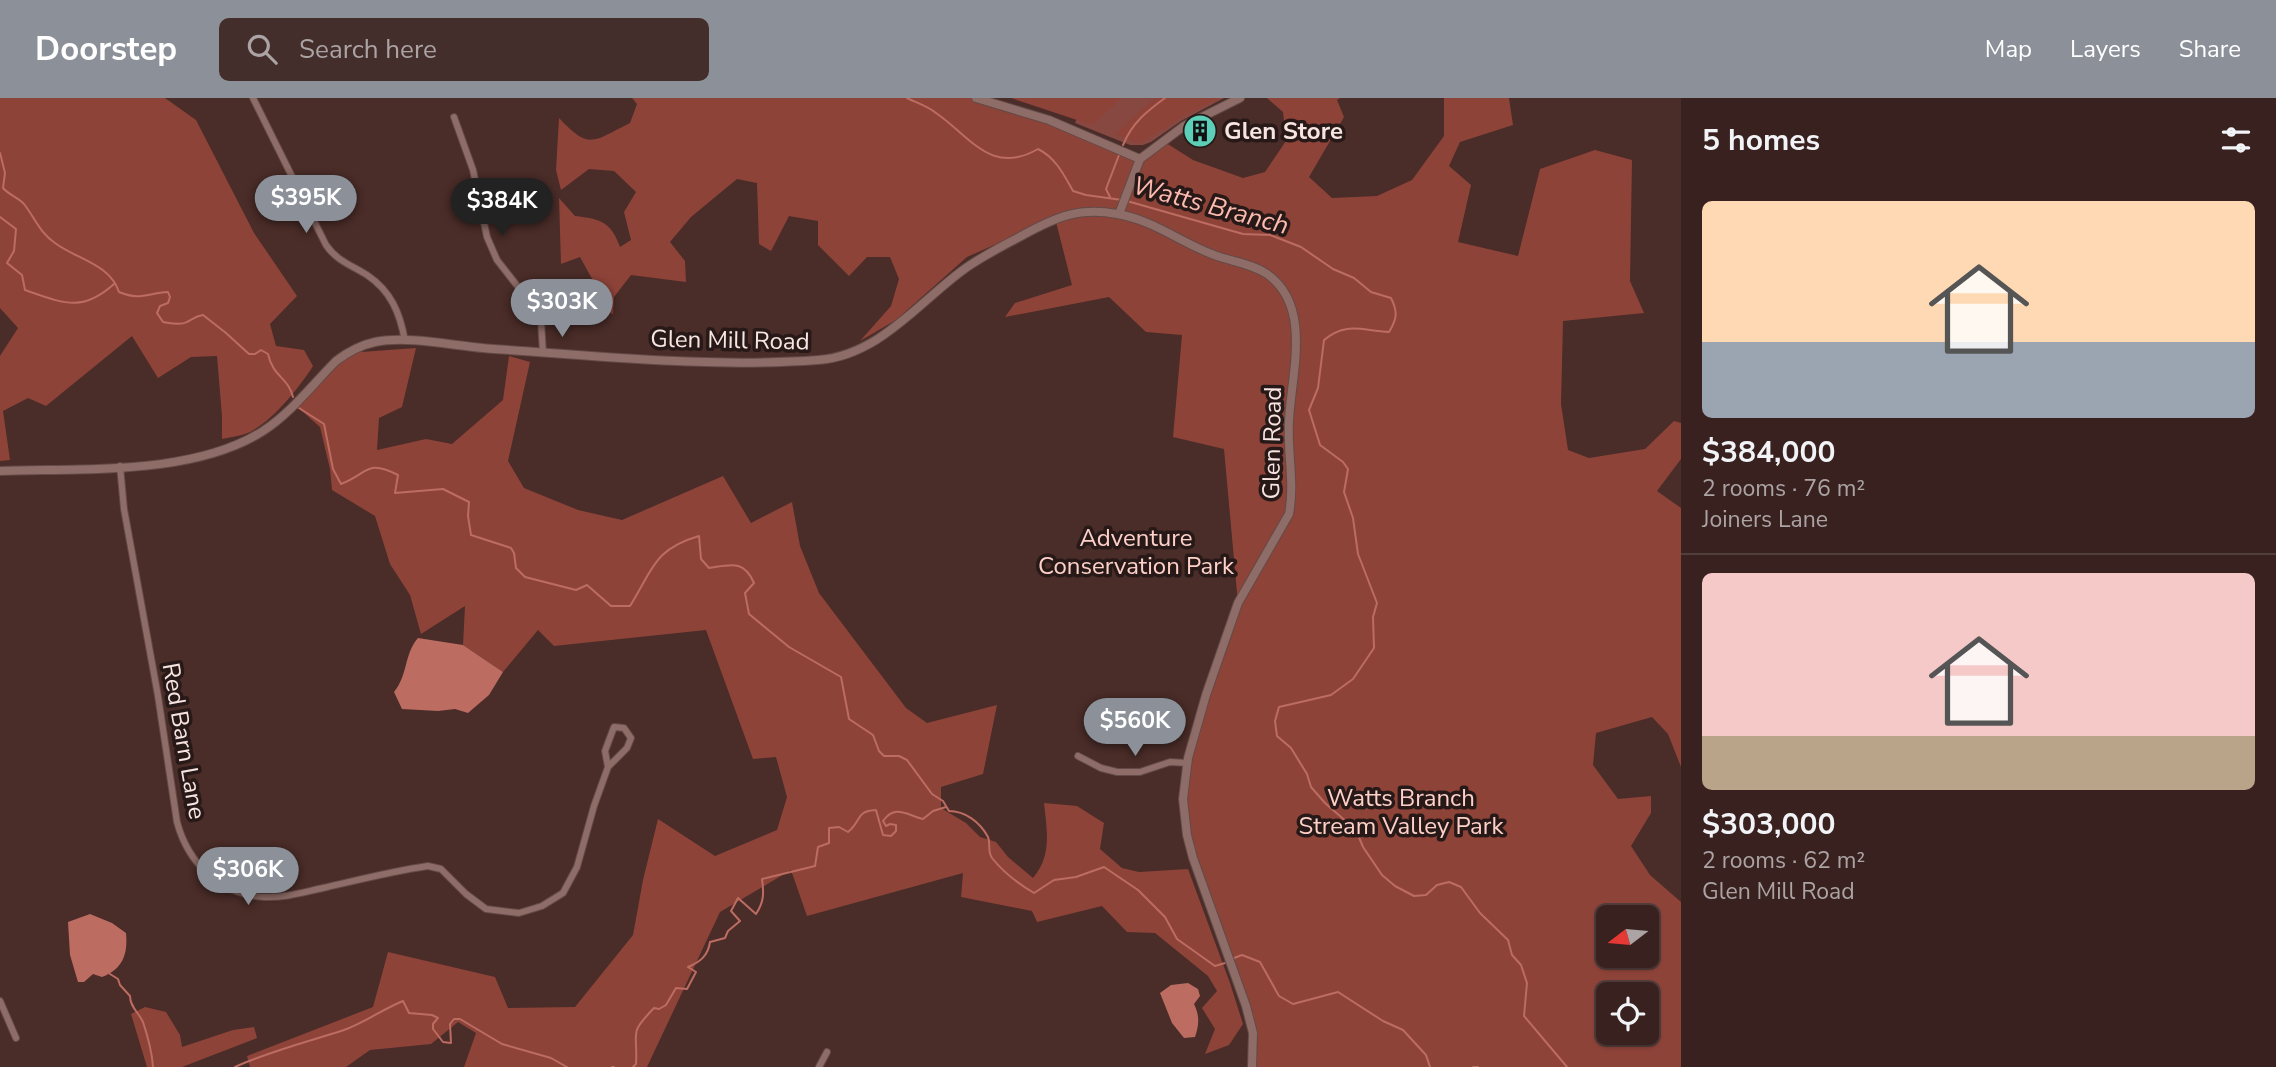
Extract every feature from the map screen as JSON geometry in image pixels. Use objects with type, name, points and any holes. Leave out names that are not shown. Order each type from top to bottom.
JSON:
[{"type":"main road","points":[[976,98],[1049,120],[1140,159]]},
{"type":"main road","points":[[1121,210],[1140,159],[1184,126],[1240,98]]},
{"type":"main road","name":"Glen Mill Road","points":[[0,471],[120,466],[188,459],[242,443],[278,420],[336,361],[347,353],[375,342],[405,341],[543,353],[734,364],[823,360],[841,356],[861,348],[891,330],[977,260],[1055,218],[1089,211],[1121,210]]},
{"type":"main road","name":"Glen Road","points":[[1121,210],[1212,254],[1266,274],[1279,285],[1294,316],[1296,335],[1289,424],[1293,497],[1289,514],[1238,603],[1206,695],[1187,763],[1183,799],[1187,835],[1194,860],[1253,1032],[1252,1067]]},
{"type":"street","points":[[253,98],[326,245],[341,262],[366,275],[384,289],[401,319],[405,341]]},
{"type":"street","points":[[454,117],[473,170],[487,237],[497,260],[537,311],[541,321],[543,353]]},
{"type":"street","name":"Red Barn Lane","points":[[120,466],[124,509],[158,696],[177,822],[195,862],[222,885],[264,897],[288,895],[428,866],[441,869],[486,909],[519,913],[542,906],[563,893],[578,867],[594,806],[608,767],[627,748],[631,738],[624,728],[614,727],[606,751],[608,767]]},
{"type":"street","points":[[1078,756],[1101,768],[1117,772],[1140,772],[1170,762],[1187,763]]},
{"type":"street","points":[[0,1001],[16,1038]]},
{"type":"street","points":[[820,1067],[827,1052]]},
{"type":"shaded area","points":[[1085,98],[1224,98],[1181,121],[1151,142],[1130,145],[1075,123]]},
{"type":"shaded area","points":[[418,638],[463,645],[503,672],[489,695],[468,713],[455,709],[402,709],[394,692]]},
{"type":"shaded area","points":[[90,914],[112,923],[126,933],[125,954],[115,970],[109,974],[102,977],[93,974],[84,982],[78,982],[70,955],[68,922]]},
{"type":"shaded area","points":[[1188,983],[1198,989],[1200,996],[1194,1004],[1198,1024],[1195,1037],[1184,1038],[1172,1023],[1160,993],[1171,985]]},
{"type":"green space","points":[[0,98],[165,98],[196,120],[254,233],[297,296],[270,324],[276,346],[304,350],[313,366],[293,394],[266,421],[248,433],[222,439],[217,356],[191,357],[158,378],[132,336],[46,406],[28,398],[3,411],[10,460],[0,461],[0,356],[18,328],[0,308]]},
{"type":"green space","name":"Watts Branch Stream Valley Park","points":[[632,98],[976,98],[1028,114],[1140,159],[1163,141],[1193,160],[1243,178],[1265,172],[1286,141],[1283,112],[1267,98],[1340,98],[1337,100],[1344,117],[1309,177],[1332,198],[1377,196],[1412,180],[1444,136],[1444,98],[1509,98],[1513,125],[1460,142],[1449,166],[1471,185],[1458,242],[1518,256],[1540,169],[1595,150],[1632,160],[1630,281],[1644,313],[1563,321],[1561,404],[1568,450],[1589,458],[1645,449],[1674,421],[1681,423],[1681,459],[1657,491],[1681,508],[1681,767],[1668,734],[1652,717],[1596,733],[1593,765],[1618,799],[1651,796],[1651,813],[1631,846],[1650,875],[1681,902],[1681,1067],[1252,1067],[1253,1033],[1193,858],[1184,778],[1238,603],[1224,449],[1173,437],[1182,335],[1146,332],[1109,297],[1005,317],[1015,303],[1072,285],[1055,218],[967,257],[896,320],[860,341],[891,306],[899,279],[890,257],[867,257],[849,276],[818,245],[818,221],[789,216],[771,251],[759,244],[757,183],[737,179],[691,217],[670,242],[685,261],[686,282],[631,275],[614,297],[613,314],[599,310],[596,286],[580,257],[561,264],[559,198],[575,216],[592,219],[609,227],[620,247],[631,240],[624,212],[636,192],[614,171],[589,169],[561,190],[556,170],[559,118],[578,135],[592,140],[630,123],[637,104]]},
{"type":"green space","points":[[1011,98],[1122,98],[1092,125]]},
{"type":"green space","points":[[1157,98],[1220,98],[1180,118],[1139,144],[1115,134]]},
{"type":"green space","points":[[416,348],[402,407],[379,418],[377,450],[426,439],[452,444],[503,400],[509,356],[530,362],[508,461],[524,488],[578,510],[622,520],[723,476],[751,523],[792,502],[800,546],[819,593],[906,708],[927,723],[997,705],[983,774],[941,787],[941,808],[966,823],[980,837],[996,842],[1008,857],[1033,878],[1046,852],[1044,803],[1077,806],[1104,823],[1100,849],[1122,868],[1139,872],[1188,869],[1243,1024],[1229,1045],[1205,1054],[1215,1029],[1202,1008],[1217,991],[1208,976],[1155,933],[1127,932],[1102,906],[1037,922],[1032,911],[961,897],[963,873],[807,916],[791,870],[720,912],[647,1067],[464,1067],[476,1033],[458,1022],[431,1044],[370,1050],[346,1067],[250,1067],[247,1056],[373,1007],[388,952],[495,977],[508,1008],[575,1007],[633,935],[658,819],[715,856],[777,830],[787,797],[776,757],[753,759],[706,630],[554,646],[538,630],[503,672],[463,645],[465,606],[421,634],[410,595],[390,564],[375,516],[332,490],[320,427],[294,404],[347,353]]},
{"type":"green space","points":[[145,1007],[166,1012],[180,1035],[182,1047],[233,1030],[254,1027],[257,1038],[182,1067],[147,1067],[131,1014]]},
{"type":"waterway","name":"Watts Branch","points":[[907,98],[926,106],[971,142],[994,156],[1022,156],[1038,149],[1055,162],[1073,191],[1122,200]]},
{"type":"waterway","points":[[1123,145],[1140,118],[1165,98]]},
{"type":"waterway","points":[[0,153],[5,173],[3,188],[24,204],[50,239],[63,249],[100,268],[115,283],[119,292],[139,296],[168,292],[168,303],[160,306],[157,313],[163,322],[181,324],[203,315],[249,354],[261,350],[268,354],[273,368],[288,385],[293,397]]},
{"type":"waterway","points":[[1110,197],[1106,189],[1119,155]]},
{"type":"waterway","name":"Watts Branch","points":[[1127,201],[1243,234],[1270,235],[1301,247],[1333,269],[1354,278],[1371,292],[1391,298],[1396,315],[1389,332],[1355,328],[1332,334],[1324,340],[1318,388],[1309,410],[1320,445],[1348,469],[1344,492],[1353,518],[1358,554],[1377,603],[1373,617],[1374,648],[1353,679],[1331,695],[1279,707],[1275,721],[1277,736],[1291,748],[1307,774],[1311,787],[1356,830],[1363,847],[1382,875],[1414,896],[1426,895],[1437,885],[1449,882],[1461,887],[1480,913],[1508,940],[1512,955],[1521,965],[1527,983],[1524,1016],[1567,1067]]},
{"type":"waterway","points":[[0,217],[16,229],[14,251],[7,263],[22,275],[25,290],[72,303],[92,299],[114,284]]},
{"type":"waterway","points":[[299,408],[324,424],[333,469],[341,484],[368,469],[380,468],[398,475],[395,493],[443,489],[469,502],[471,535],[511,548],[516,568],[525,577],[576,590],[587,585],[611,606],[630,606],[663,554],[672,547],[699,536],[701,559],[709,568],[736,565],[750,575],[754,583],[745,593],[749,614],[789,647],[841,677],[849,719],[873,735],[879,751],[884,756],[899,756],[907,760],[932,794],[943,801],[949,811],[966,815],[976,822],[988,837],[992,858],[1011,877],[1034,893],[1054,880],[1076,877],[1104,867],[1138,890],[1165,917],[1177,939],[1215,966],[1225,963]]},
{"type":"waterway","points":[[633,1067],[636,1064],[636,1033],[640,1023],[654,1008],[659,1009],[666,1005],[676,988],[687,989],[696,972],[688,967],[703,958],[710,942],[725,938],[728,931],[740,921],[731,911],[738,898],[756,914],[763,897],[762,879],[815,866],[818,847],[829,843],[829,828],[839,827],[848,832],[865,812],[876,810],[883,835],[891,836],[896,831],[896,825],[886,826],[883,821],[892,813],[902,812],[923,819],[933,811],[946,807]]},
{"type":"waterway","points":[[1234,958],[1242,955],[1260,962],[1279,996],[1293,1004],[1338,992],[1383,1021],[1403,1030],[1426,1055],[1430,1067]]},
{"type":"waterway","points":[[110,974],[118,979],[130,996],[133,1007],[143,1022],[153,1067]]},
{"type":"waterway","points":[[235,1067],[351,1027],[403,1001],[409,1013],[438,1018],[433,1029],[443,1042],[451,1043],[450,1024],[454,1019],[460,1019],[502,1044],[551,1058],[567,1067]]},
{"type":"waterway","points":[[1473,1067],[1478,1067]]},
{"type":"place","name":"Glen Store","points":[[1200,131]]},
{"type":"park label","name":"Adventure Conservation Park","points":[[1136,552]]}]
